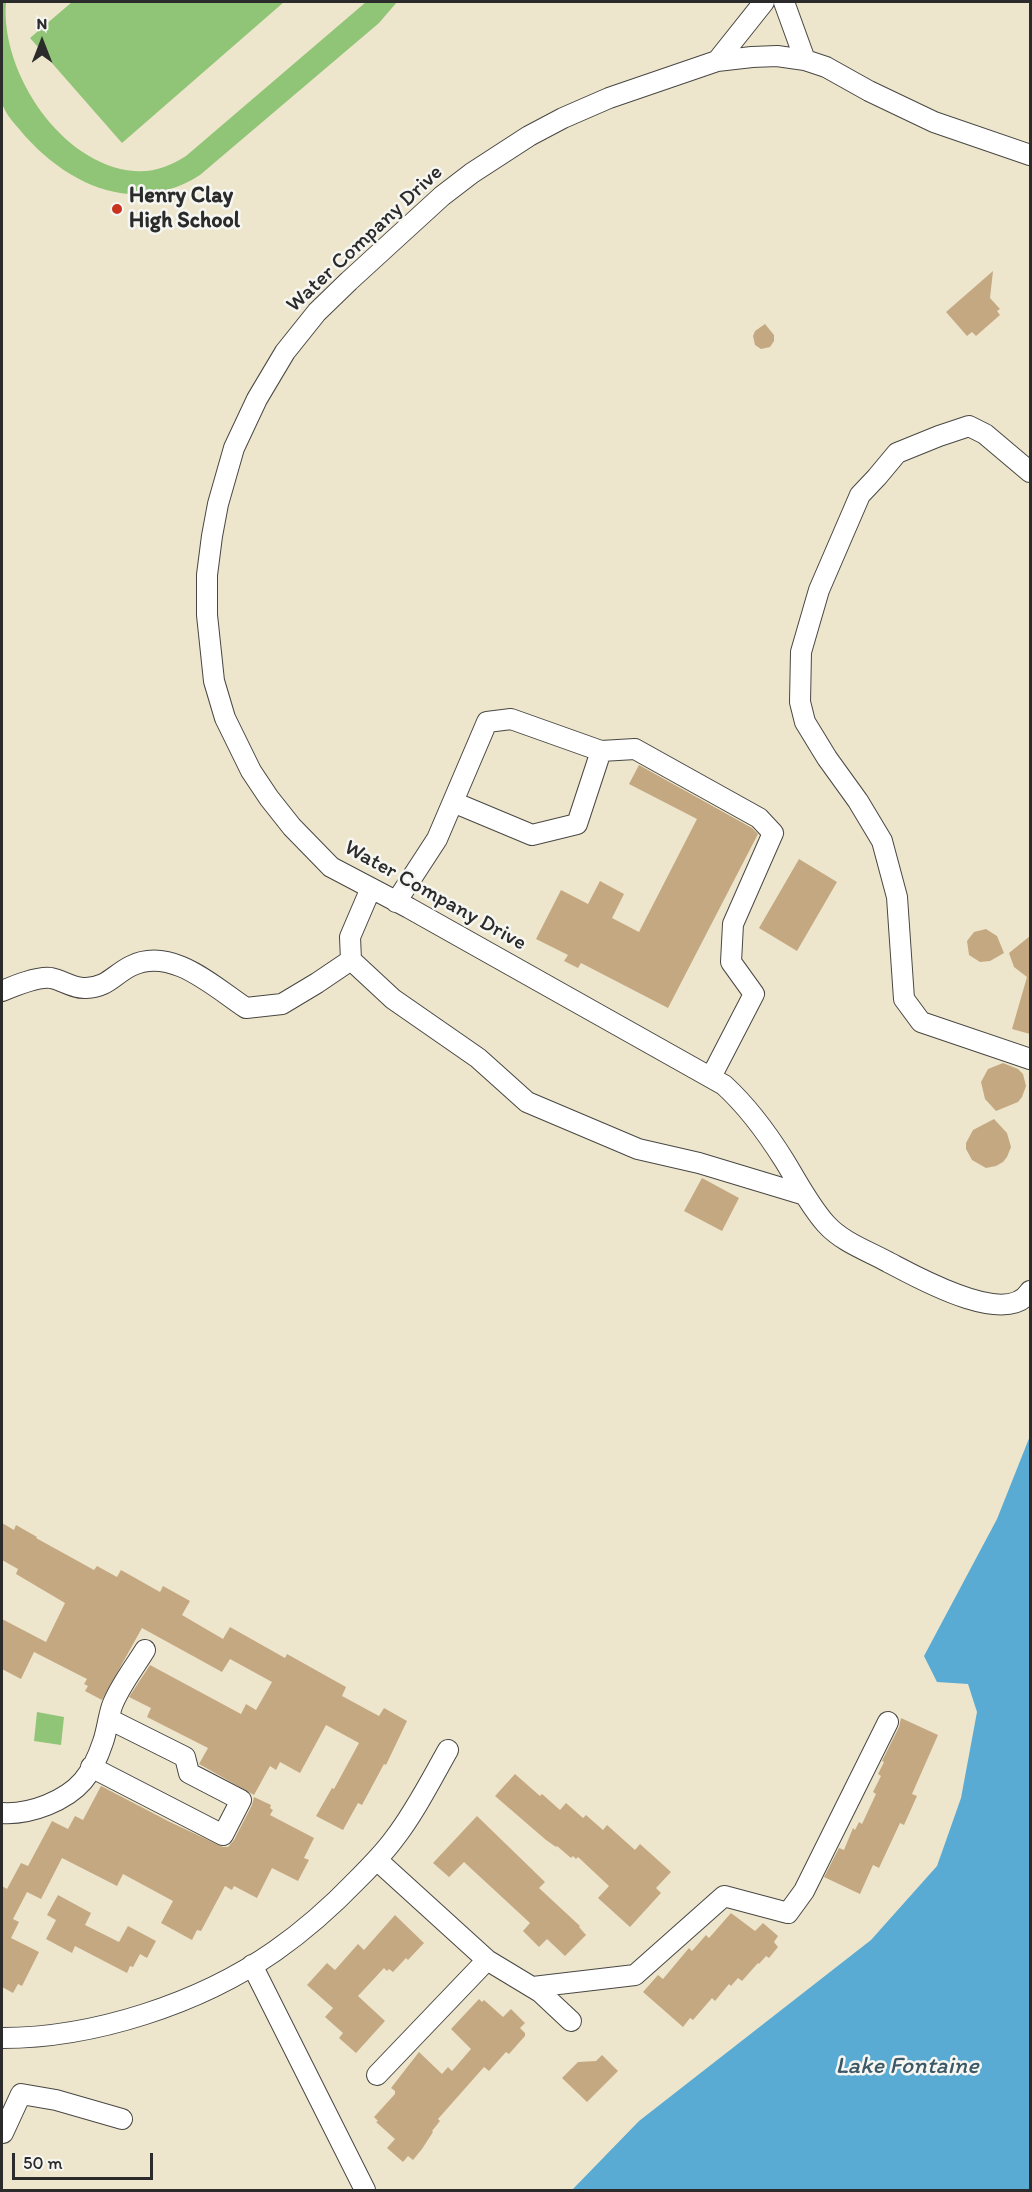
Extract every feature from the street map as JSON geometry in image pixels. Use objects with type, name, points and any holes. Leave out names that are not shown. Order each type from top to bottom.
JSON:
[{"type":"street","points":[[717,61],[764,2]]},
{"type":"street","points":[[784,2],[805,60]]},
{"type":"street","name":"Water Company Drive","points":[[1030,155],[934,122],[869,91],[826,67],[805,60],[777,56],[717,61],[609,98],[529,136],[472,173],[442,196],[317,312],[285,352],[244,424],[234,448],[218,504],[209,556],[207,615],[214,681],[225,718],[237,745],[269,798],[291,827],[331,867],[711,1077],[736,1096],[755,1118],[805,1195],[827,1225],[837,1233],[940,1288],[971,1300],[1001,1304],[1021,1300],[1030,1292]]},
{"type":"street","points":[[1030,472],[985,434],[969,426],[897,453],[860,495],[819,590],[801,652],[800,702],[805,722],[882,841],[897,897],[904,999],[921,1023],[1030,1059]]},
{"type":"street","points":[[396,902],[437,839],[487,722],[510,719],[600,751],[635,749],[759,818],[773,833],[732,924],[731,963],[754,994],[711,1077]]},
{"type":"street","points":[[453,802],[532,835],[577,824],[600,751]]},
{"type":"street","points":[[371,888],[350,937],[351,960],[393,999],[478,1058],[527,1102],[638,1149],[699,1163],[805,1195]]},
{"type":"street","points":[[2,991],[48,978],[84,988],[104,985],[122,971],[142,960],[169,961],[201,978],[246,1008],[282,1004],[351,960]]},
{"type":"street","points":[[3,1818],[34,1810],[73,1792],[86,1778],[103,1742],[112,1704],[145,1650]]},
{"type":"street","points":[[91,1767],[223,1835],[241,1800],[189,1773],[185,1757],[109,1719]]},
{"type":"street","points":[[533,1987],[635,1976],[724,1896],[788,1913],[804,1891],[888,1722]]},
{"type":"street","points":[[2,2038],[62,2034],[137,2015],[193,1996],[274,1952],[330,1908],[377,1860],[394,1840],[448,1750]]},
{"type":"street","points":[[377,1860],[487,1960],[533,1987],[571,2021]]},
{"type":"street","points":[[377,2075],[487,1960]]},
{"type":"street","points":[[252,1965],[365,2190]]},
{"type":"street","points":[[2,2134],[21,2094],[56,2100],[122,2119]]},
{"type":"green space","points":[[2,2],[6,2],[7,29],[13,58],[25,85],[41,111],[60,134],[83,152],[108,165],[134,171],[148,171],[174,163],[186,156],[366,2],[397,2],[379,23],[200,175],[176,187],[153,193],[129,194],[106,190],[84,182],[63,170],[43,154],[8,116],[1,96]]},
{"type":"green space","points":[[72,2],[284,2],[122,143],[30,38]]},
{"type":"green space","points":[[37,1712],[64,1717],[61,1745],[34,1741]]},
{"type":"water","name":"Lake Fontaine","points":[[1030,1436],[1030,2190],[572,2190],[639,2121],[871,1940],[937,1866],[961,1798],[977,1712],[968,1684],[937,1682],[924,1656],[997,1519]]},
{"type":"building","points":[[993,271],[990,298],[1000,309],[997,311],[1000,315],[976,336],[972,332],[967,336],[946,312]]},
{"type":"building","points":[[765,324],[774,335],[774,341],[770,347],[761,349],[755,345],[753,336],[755,331]]},
{"type":"building","points":[[639,765],[752,828],[758,834],[668,1008],[581,963],[578,968],[564,961],[568,955],[536,939],[561,890],[588,904],[600,881],[624,894],[612,918],[639,932],[697,819],[629,784]]},
{"type":"building","points":[[799,859],[837,882],[797,951],[759,928]]},
{"type":"building","points":[[986,929],[997,936],[1004,953],[990,961],[980,962],[969,955],[967,941],[974,932]]},
{"type":"building","points":[[1030,936],[1030,1034],[1012,1029],[1027,977],[1014,967],[1009,953]]},
{"type":"building","points":[[1003,1063],[1018,1069],[1023,1074],[1026,1086],[1018,1102],[996,1111],[985,1099],[981,1082],[988,1069]]},
{"type":"building","points":[[994,1119],[1007,1133],[1011,1147],[1003,1162],[986,1168],[972,1160],[966,1149],[966,1143],[973,1130]]},
{"type":"building","points":[[702,1178],[739,1198],[722,1231],[684,1211]]},
{"type":"building","points":[[2,1523],[14,1530],[16,1525],[94,1570],[97,1566],[117,1577],[121,1570],[160,1592],[163,1586],[190,1601],[182,1615],[223,1639],[230,1627],[285,1658],[287,1654],[346,1687],[342,1696],[379,1716],[384,1708],[407,1721],[386,1765],[384,1764],[362,1805],[358,1803],[343,1830],[316,1816],[332,1788],[334,1789],[359,1743],[326,1725],[300,1773],[280,1762],[276,1770],[270,1766],[254,1795],[199,1764],[208,1748],[147,1717],[151,1708],[129,1697],[150,1665],[241,1714],[246,1704],[256,1710],[272,1682],[230,1659],[222,1672],[142,1628],[102,1700],[85,1691],[88,1686],[84,1684],[87,1679],[34,1652],[21,1679],[2,1669],[2,1619],[46,1642],[65,1603],[16,1574],[18,1569],[2,1560]]},
{"type":"building","points":[[901,1718],[938,1735],[912,1794],[917,1796],[904,1825],[900,1823],[879,1868],[873,1865],[860,1894],[824,1877],[839,1848],[844,1850],[853,1828],[855,1830],[859,1822],[862,1824],[876,1794],[873,1792],[881,1776],[878,1774],[884,1762],[882,1761],[899,1727]]},
{"type":"building","points":[[515,1774],[560,1810],[566,1803],[583,1818],[586,1815],[603,1830],[607,1825],[635,1850],[640,1844],[671,1872],[656,1888],[661,1893],[630,1927],[598,1898],[609,1886],[578,1857],[571,1858],[546,1840],[495,1796]]},
{"type":"building","points":[[101,1786],[223,1847],[228,1847],[234,1840],[254,1797],[271,1805],[270,1808],[273,1810],[270,1815],[314,1838],[304,1858],[309,1860],[298,1881],[272,1868],[257,1898],[234,1886],[232,1890],[225,1886],[201,1931],[197,1930],[192,1940],[161,1923],[173,1901],[123,1874],[117,1886],[62,1858],[41,1899],[27,1892],[13,1919],[19,1922],[11,1938],[39,1952],[22,1986],[18,1984],[13,1993],[2,1987],[2,1886],[7,1889],[21,1863],[28,1866],[52,1821],[68,1829],[75,1816],[83,1820]]},
{"type":"building","points":[[477,1816],[545,1882],[539,1888],[580,1926],[586,1935],[565,1956],[547,1939],[539,1947],[523,1931],[530,1923],[464,1862],[449,1877],[433,1863]]},
{"type":"building","points":[[58,1895],[91,1913],[85,1925],[119,1942],[128,1926],[156,1941],[147,1958],[140,1954],[127,1973],[75,1946],[72,1953],[46,1939],[56,1920],[47,1915]]},
{"type":"building","points":[[731,1913],[755,1931],[763,1923],[778,1936],[774,1942],[778,1947],[769,1958],[766,1956],[758,1963],[742,1981],[738,1978],[731,1986],[729,1984],[715,2001],[712,1998],[693,2020],[690,2018],[683,2027],[643,1992],[658,1975],[663,1979],[689,1948],[692,1951],[706,1935],[709,1938]]},
{"type":"building","points":[[395,1915],[424,1943],[393,1972],[384,1968],[358,1996],[385,2021],[356,2053],[339,2038],[343,2033],[325,2017],[333,2008],[307,1985],[327,1963],[335,1970],[358,1944],[364,1950]]},
{"type":"building","points":[[479,1999],[482,2002],[484,2000],[503,2017],[511,2009],[525,2023],[520,2028],[525,2036],[489,2071],[484,2067],[438,2119],[440,2121],[413,2160],[408,2156],[403,2162],[387,2148],[395,2139],[376,2122],[378,2121],[374,2117],[395,2094],[391,2088],[419,2052],[442,2074],[448,2067],[452,2071],[471,2049],[451,2029]]},
{"type":"building","points":[[602,2055],[618,2071],[587,2102],[562,2078],[578,2062],[596,2061]]},
{"type":"place","name":"Henry Clay High School","points":[[117,209]]}]
